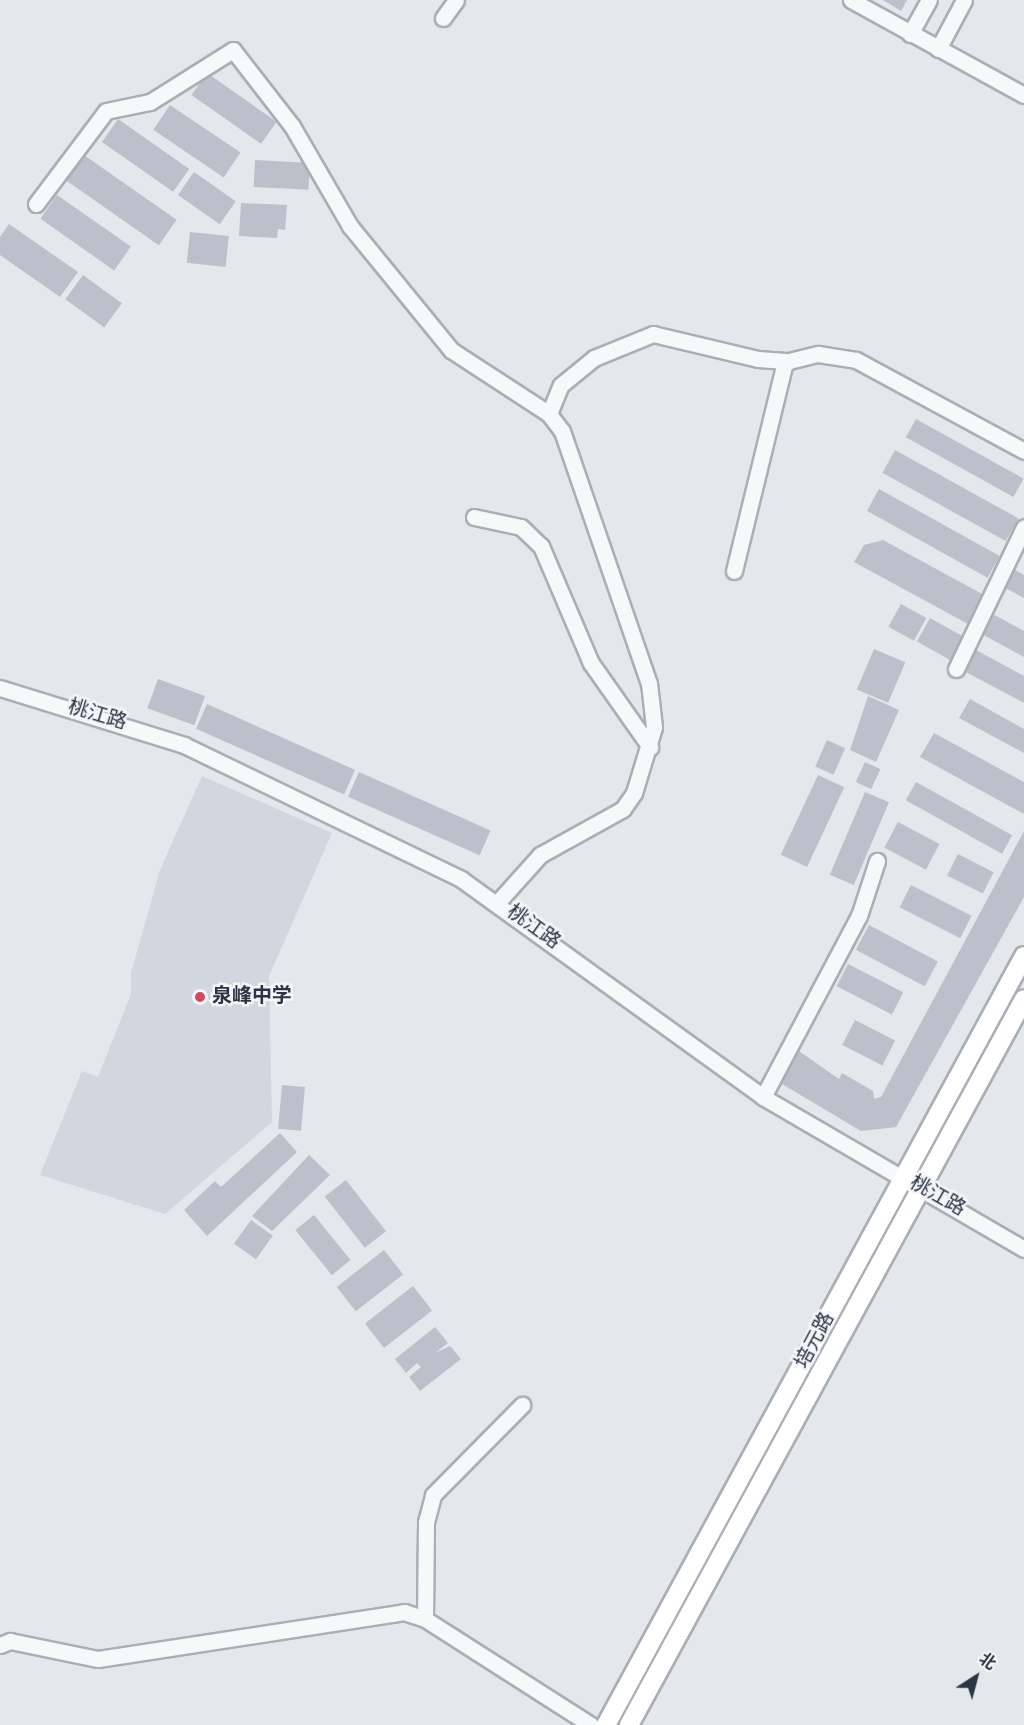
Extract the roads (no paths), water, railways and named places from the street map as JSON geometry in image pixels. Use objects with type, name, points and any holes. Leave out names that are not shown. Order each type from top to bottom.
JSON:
[{"type":"main road","name":"培元路","points":[[606,1725],[1024,956]]},
{"type":"main road","name":"培元路","points":[[629,1725],[1024,999]]},
{"type":"street","points":[[443,18],[456,0]]},
{"type":"street","points":[[851,0],[1024,95]]},
{"type":"street","points":[[910,34],[929,0]]},
{"type":"street","points":[[938,49],[964,0]]},
{"type":"street","points":[[36,204],[101,115],[150,102],[233,50],[292,126],[350,226],[451,350],[549,414],[562,431],[649,683],[650,747],[634,793],[623,808],[540,855],[498,902]]},
{"type":"street","points":[[549,414],[561,385],[594,358],[642,335],[785,361],[818,354],[856,360],[1024,451]]},
{"type":"street","points":[[734,571],[785,361]]},
{"type":"street","points":[[474,517],[521,527],[541,546],[591,663],[650,747]]},
{"type":"street","points":[[956,669],[1024,527]]},
{"type":"street","name":"桃江路","points":[[0,688],[183,745],[498,902],[763,1096],[922,1187],[1024,1249]]},
{"type":"street","points":[[763,1096],[859,916],[877,861]]},
{"type":"street","points":[[425,1619],[426,1522],[433,1495],[522,1405]]},
{"type":"street","points":[[0,1645],[10,1641],[98,1659],[404,1611],[425,1619],[591,1725]]},
{"type":"place","name":"泉峰中学","points":[[200,997]]}]
